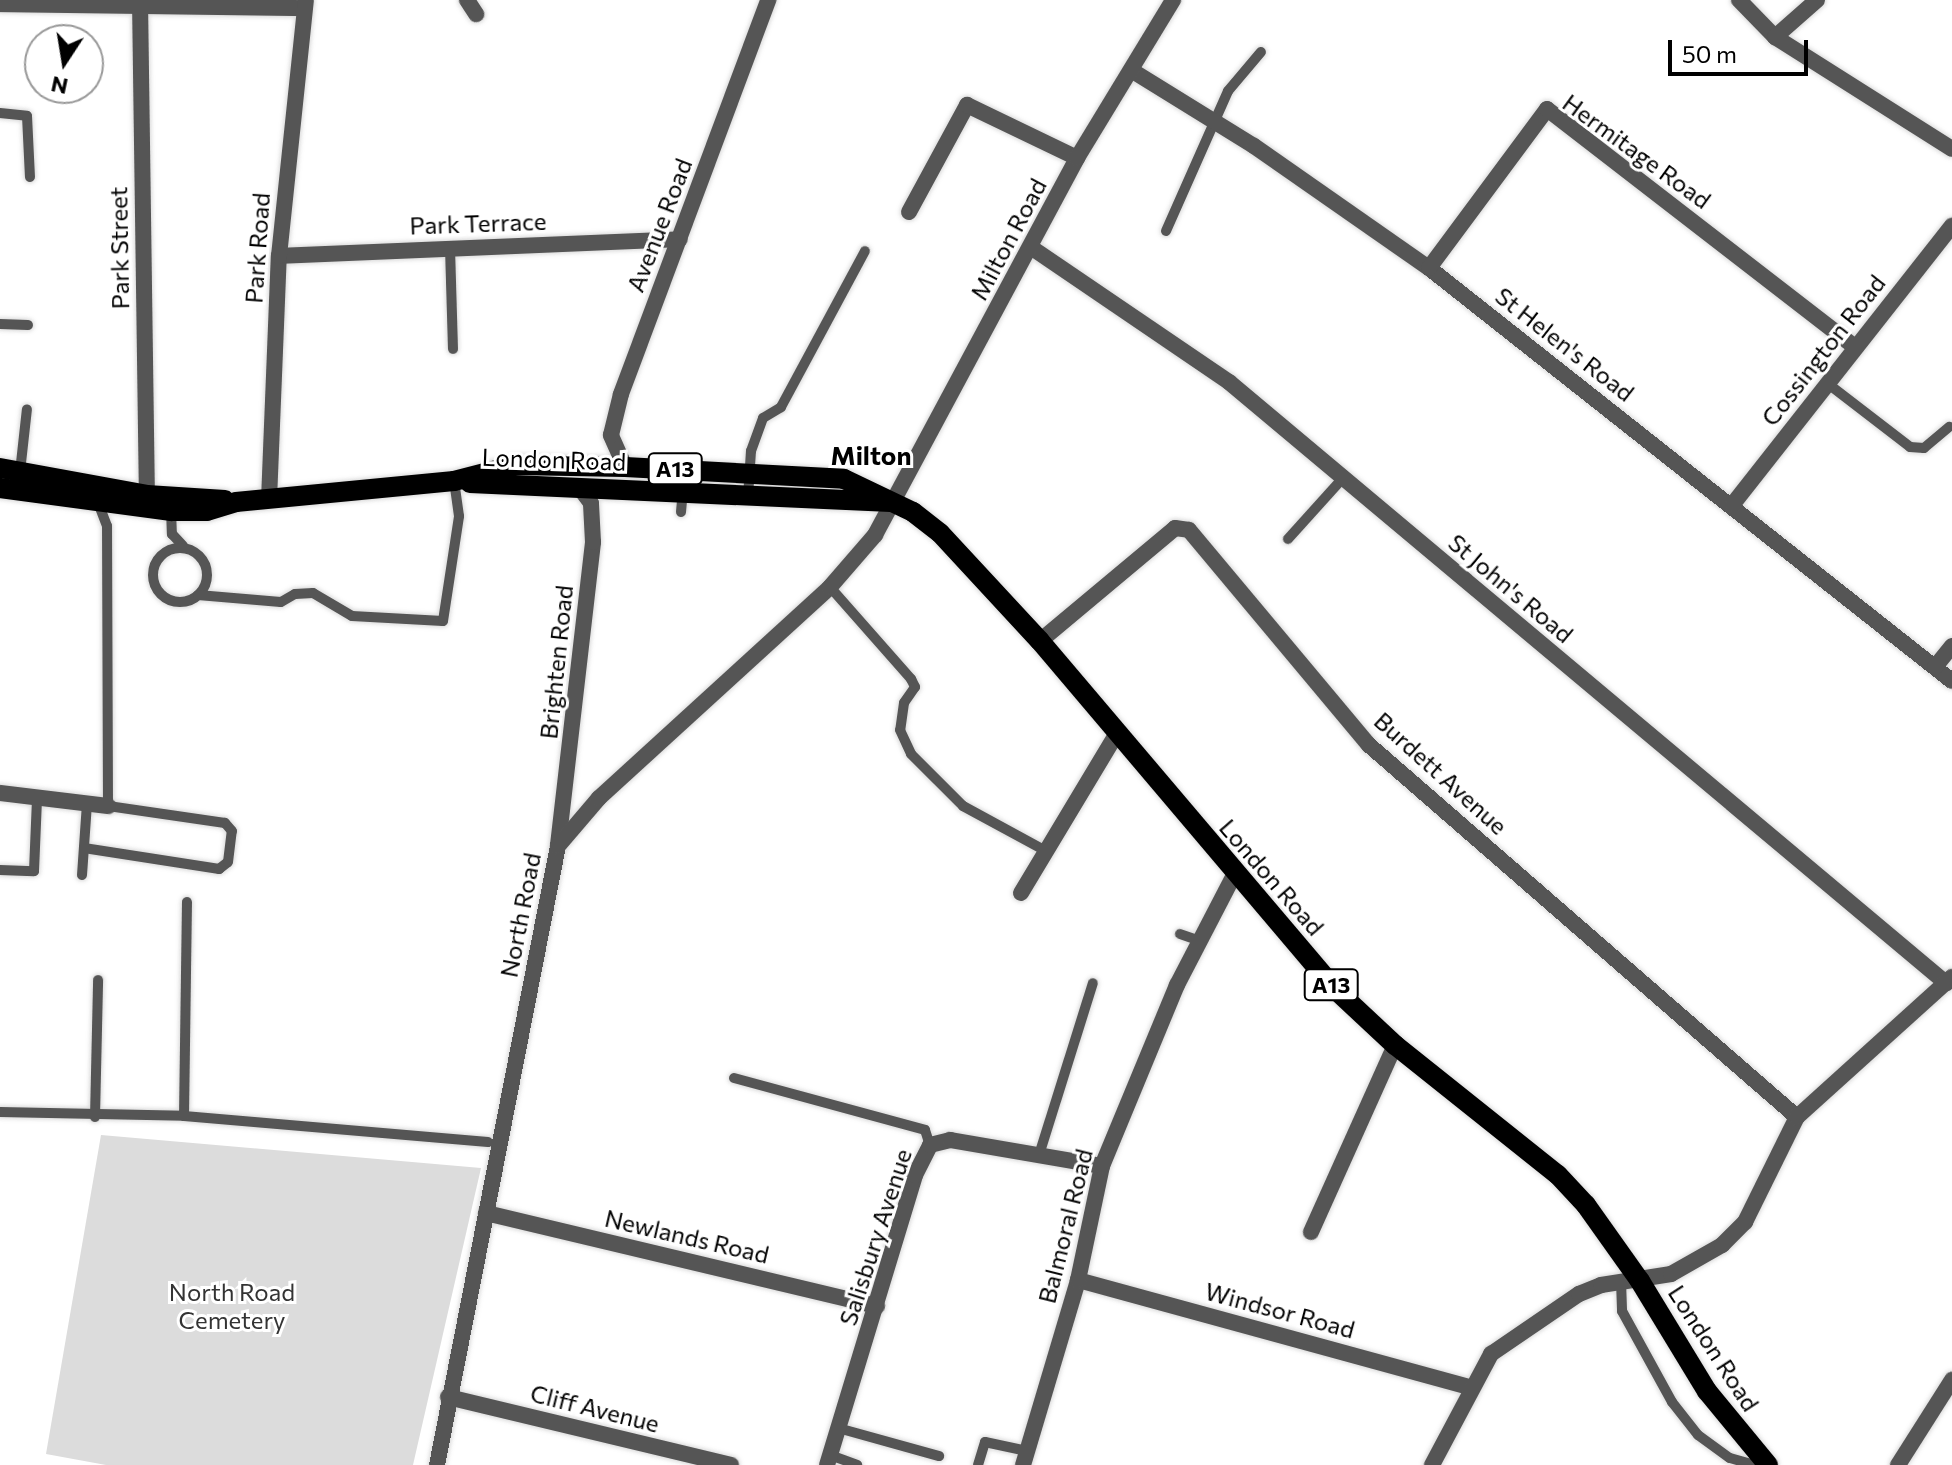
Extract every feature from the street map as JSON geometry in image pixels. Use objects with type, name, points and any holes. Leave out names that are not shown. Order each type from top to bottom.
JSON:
[{"type":"main road","name":"London Road","points":[[0,488],[98,502],[236,502],[454,481],[516,465],[750,471],[857,482],[931,523],[1040,641],[1234,875],[1336,990],[1395,1045],[1558,1175],[1707,1391],[1768,1465]]},
{"type":"main road","name":"London Road","points":[[10,470],[147,495],[170,503]]},
{"type":"main road","name":"London Road","points":[[454,481],[891,502]]},
{"type":"street","name":"Avenue Road","points":[[625,467],[611,435],[621,394],[768,0]]},
{"type":"street","name":"Milton Road","points":[[891,502],[1032,248],[1077,158],[1173,0]]},
{"type":"street","points":[[1739,0],[1775,37],[1952,149]]},
{"type":"street","points":[[1775,37],[1817,0]]},
{"type":"street","name":"Park Street","points":[[140,3],[147,495]]},
{"type":"street","points":[[0,4],[305,4]]},
{"type":"street","name":"Park Road","points":[[269,500],[279,256],[305,4]]},
{"type":"street","name":"St Helen's Road","points":[[1131,70],[1254,146],[1429,268],[1733,504],[1952,681]]},
{"type":"street","points":[[909,212],[967,105],[1077,158]]},
{"type":"street","name":"Hermitage Road","points":[[1429,268],[1547,109],[1855,347]]},
{"type":"street","name":"Cossington Road","points":[[1733,504],[1952,226]]},
{"type":"street","name":"Park Terrace","points":[[279,256],[680,239]]},
{"type":"street","name":"St John's Road","points":[[1032,248],[1229,382],[1342,479],[1949,980]]},
{"type":"street","name":"Brighten Road","points":[[558,846],[593,542],[591,503],[579,487]]},
{"type":"street","name":"North Road","points":[[437,1465],[558,846],[599,798],[830,587],[875,535],[891,502]]},
{"type":"street","name":"Burdett Avenue","points":[[1040,641],[1175,528],[1189,530],[1369,745],[1797,1117]]},
{"type":"street","points":[[1935,667],[1952,646]]},
{"type":"street","points":[[1021,893],[1044,850],[1117,733]]},
{"type":"street","points":[[0,793],[108,806]]},
{"type":"street","name":"Balmoral Road","points":[[1025,1458],[1078,1280],[1102,1166],[1200,941],[1234,875]]},
{"type":"street","points":[[1432,1465],[1469,1387],[1491,1354],[1523,1328],[1579,1294],[1671,1274],[1708,1253],[1745,1222],[1797,1117],[1949,980]]},
{"type":"street","points":[[1311,1232],[1395,1045]]},
{"type":"street","name":"Salisbury Avenue","points":[[828,1460],[915,1175],[930,1145],[950,1140],[1102,1166]]},
{"type":"street","name":"Newlands Road","points":[[486,1213],[877,1306]]},
{"type":"street","name":"Windsor Road","points":[[1078,1280],[1469,1387]]},
{"type":"street","points":[[1898,1465],[1952,1380]]},
{"type":"street","name":"Cliff Avenue","points":[[448,1397],[731,1465]]},
{"type":"lane","points":[[1166,231],[1217,123],[1228,91],[1261,52]]},
{"type":"lane","points":[[0,113],[27,116],[30,177]]},
{"type":"lane","points":[[450,248],[453,349]]},
{"type":"lane","points":[[748,497],[750,471],[763,418],[781,407],[865,251]]},
{"type":"lane","points":[[0,324],[28,325]]},
{"type":"lane","points":[[1827,383],[1910,447],[1924,448],[1949,427]]},
{"type":"lane","points":[[10,470],[27,409]]},
{"type":"lane","points":[[1288,539],[1342,479]]},
{"type":"lane","points":[[198,595],[281,602],[295,594],[313,593],[352,616],[443,621],[459,516],[454,481]]},
{"type":"lane","points":[[681,512],[683,491]]},
{"type":"lane","points":[[84,848],[219,869],[228,862],[232,831],[225,823],[108,806],[107,526],[98,502]]},
{"type":"lane","points":[[170,503],[172,534],[183,546],[202,557],[206,578],[191,603],[165,600],[151,579],[159,555],[183,546]]},
{"type":"lane","points":[[830,587],[915,687],[900,714],[900,730],[911,754],[963,806],[1044,850]]},
{"type":"lane","points":[[0,870],[34,871],[37,798]]},
{"type":"lane","points":[[82,875],[87,804]]},
{"type":"lane","points":[[184,1116],[187,902]]},
{"type":"lane","points":[[1180,934],[1200,941]]},
{"type":"lane","points":[[95,1117],[98,980]]},
{"type":"lane","points":[[1039,1155],[1093,983]]},
{"type":"lane","points":[[734,1078],[925,1130],[930,1145]]},
{"type":"lane","points":[[0,1112],[95,1117],[184,1116],[488,1142]]},
{"type":"lane","points":[[1630,1281],[1622,1311],[1672,1402],[1698,1435],[1730,1458],[1754,1465]]},
{"type":"lane","points":[[838,1428],[939,1456]]},
{"type":"lane","points":[[978,1465],[985,1442],[1025,1458]]},
{"type":"lane","points":[[828,1460],[857,1465]]},
{"type":"green space","name":"North Road Cemetery","points":[[101,1135],[481,1168],[413,1465],[106,1465],[46,1454]]},
{"type":"district","name":"Milton","points":[[871,455]]}]
